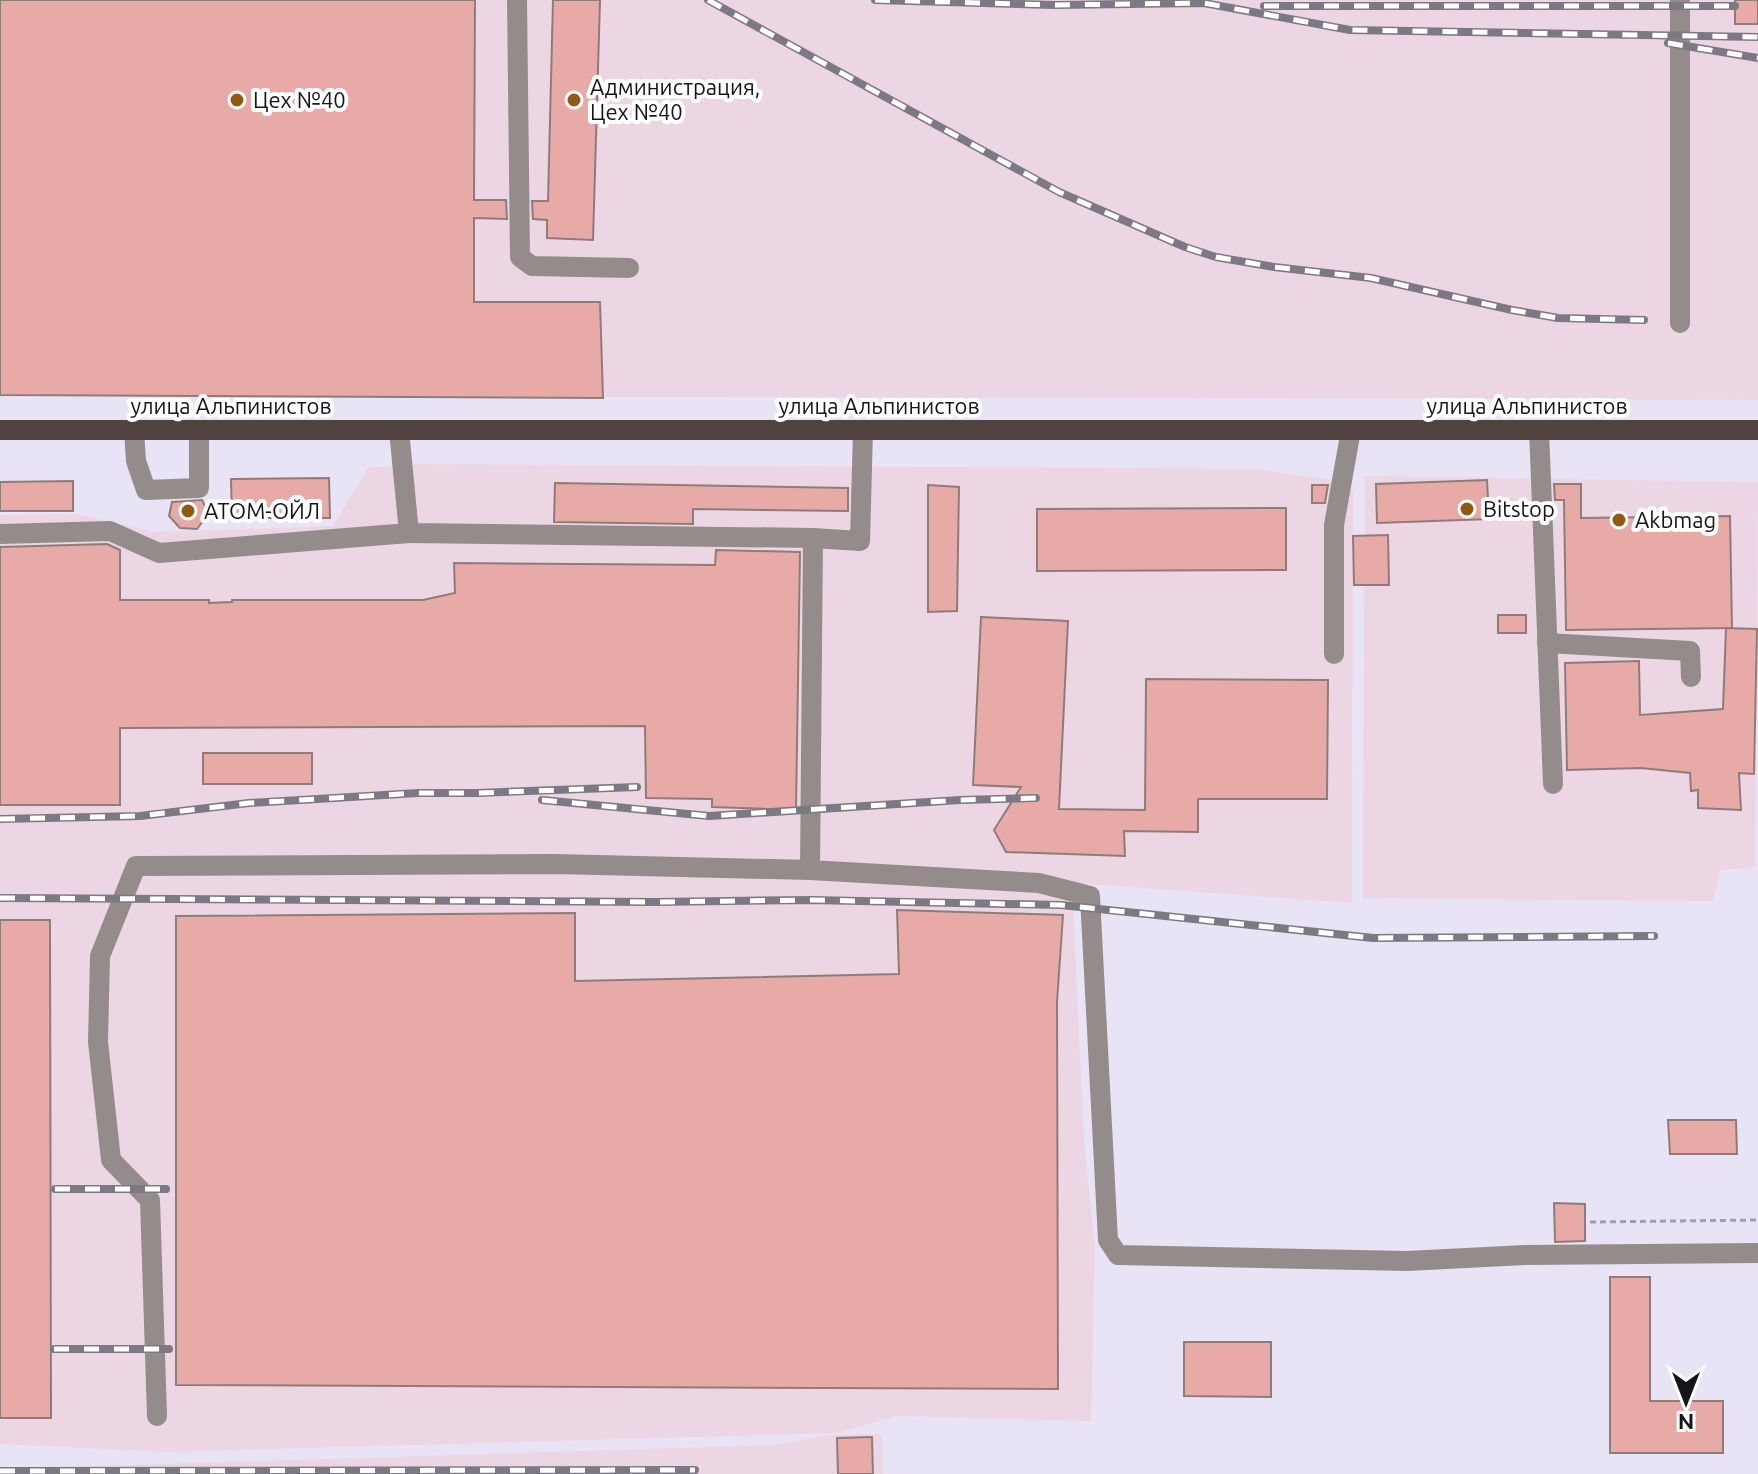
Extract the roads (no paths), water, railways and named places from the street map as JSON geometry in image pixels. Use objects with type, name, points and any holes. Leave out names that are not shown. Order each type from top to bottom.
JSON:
[{"type":"main road","name":"улица Альпинистов","points":[[0,430],[1758,430]]},
{"type":"lane","points":[[517,0],[520,257],[532,266],[629,268]]},
{"type":"lane","points":[[1680,0],[1680,323]]},
{"type":"lane","points":[[134,430],[136,461],[146,490],[199,488],[199,430]]},
{"type":"lane","points":[[399,430],[409,533]]},
{"type":"lane","points":[[0,534],[110,531],[159,553],[409,533],[860,541],[863,430]]},
{"type":"lane","points":[[1334,654],[1334,525],[1351,430]]},
{"type":"lane","points":[[1539,430],[1553,784]]},
{"type":"lane","points":[[810,870],[813,538]]},
{"type":"lane","points":[[1547,643],[1690,651],[1691,677]]},
{"type":"lane","points":[[157,1416],[150,1200],[111,1160],[98,1042],[100,956],[136,866],[555,864],[810,870],[1039,883],[1090,896],[1108,1240],[1118,1255],[1407,1261],[1525,1255],[1758,1253]]},
{"type":"railway","points":[[708,0],[1059,192],[1185,247],[1216,257],[1274,267],[1371,278],[1558,318],[1644,320]]},
{"type":"railway","points":[[875,0],[1055,5],[1204,3],[1350,30],[1758,37]]},
{"type":"railway","points":[[1264,6],[1735,6]]},
{"type":"railway","points":[[1668,43],[1758,58]]},
{"type":"railway","points":[[0,819],[140,816],[249,803],[418,793],[637,787]]},
{"type":"railway","points":[[542,800],[709,816],[1036,798]]},
{"type":"railway","points":[[0,898],[811,900],[1061,905],[1373,938],[1654,936]]},
{"type":"railway","points":[[55,1189],[166,1189]]},
{"type":"railway","points":[[54,1349],[169,1349]]},
{"type":"railway","points":[[0,1471],[695,1470]]},
{"type":"place","name":"Цех №40","points":[[237,100]]},
{"type":"place","name":"Администрация, Цех №40","points":[[574,100]]},
{"type":"place","name":"Bitstop","points":[[1467,509]]},
{"type":"place","name":"АТОМ-ОЙЛ","points":[[188,511]]},
{"type":"place","name":"Akbmag","points":[[1619,520]]}]
